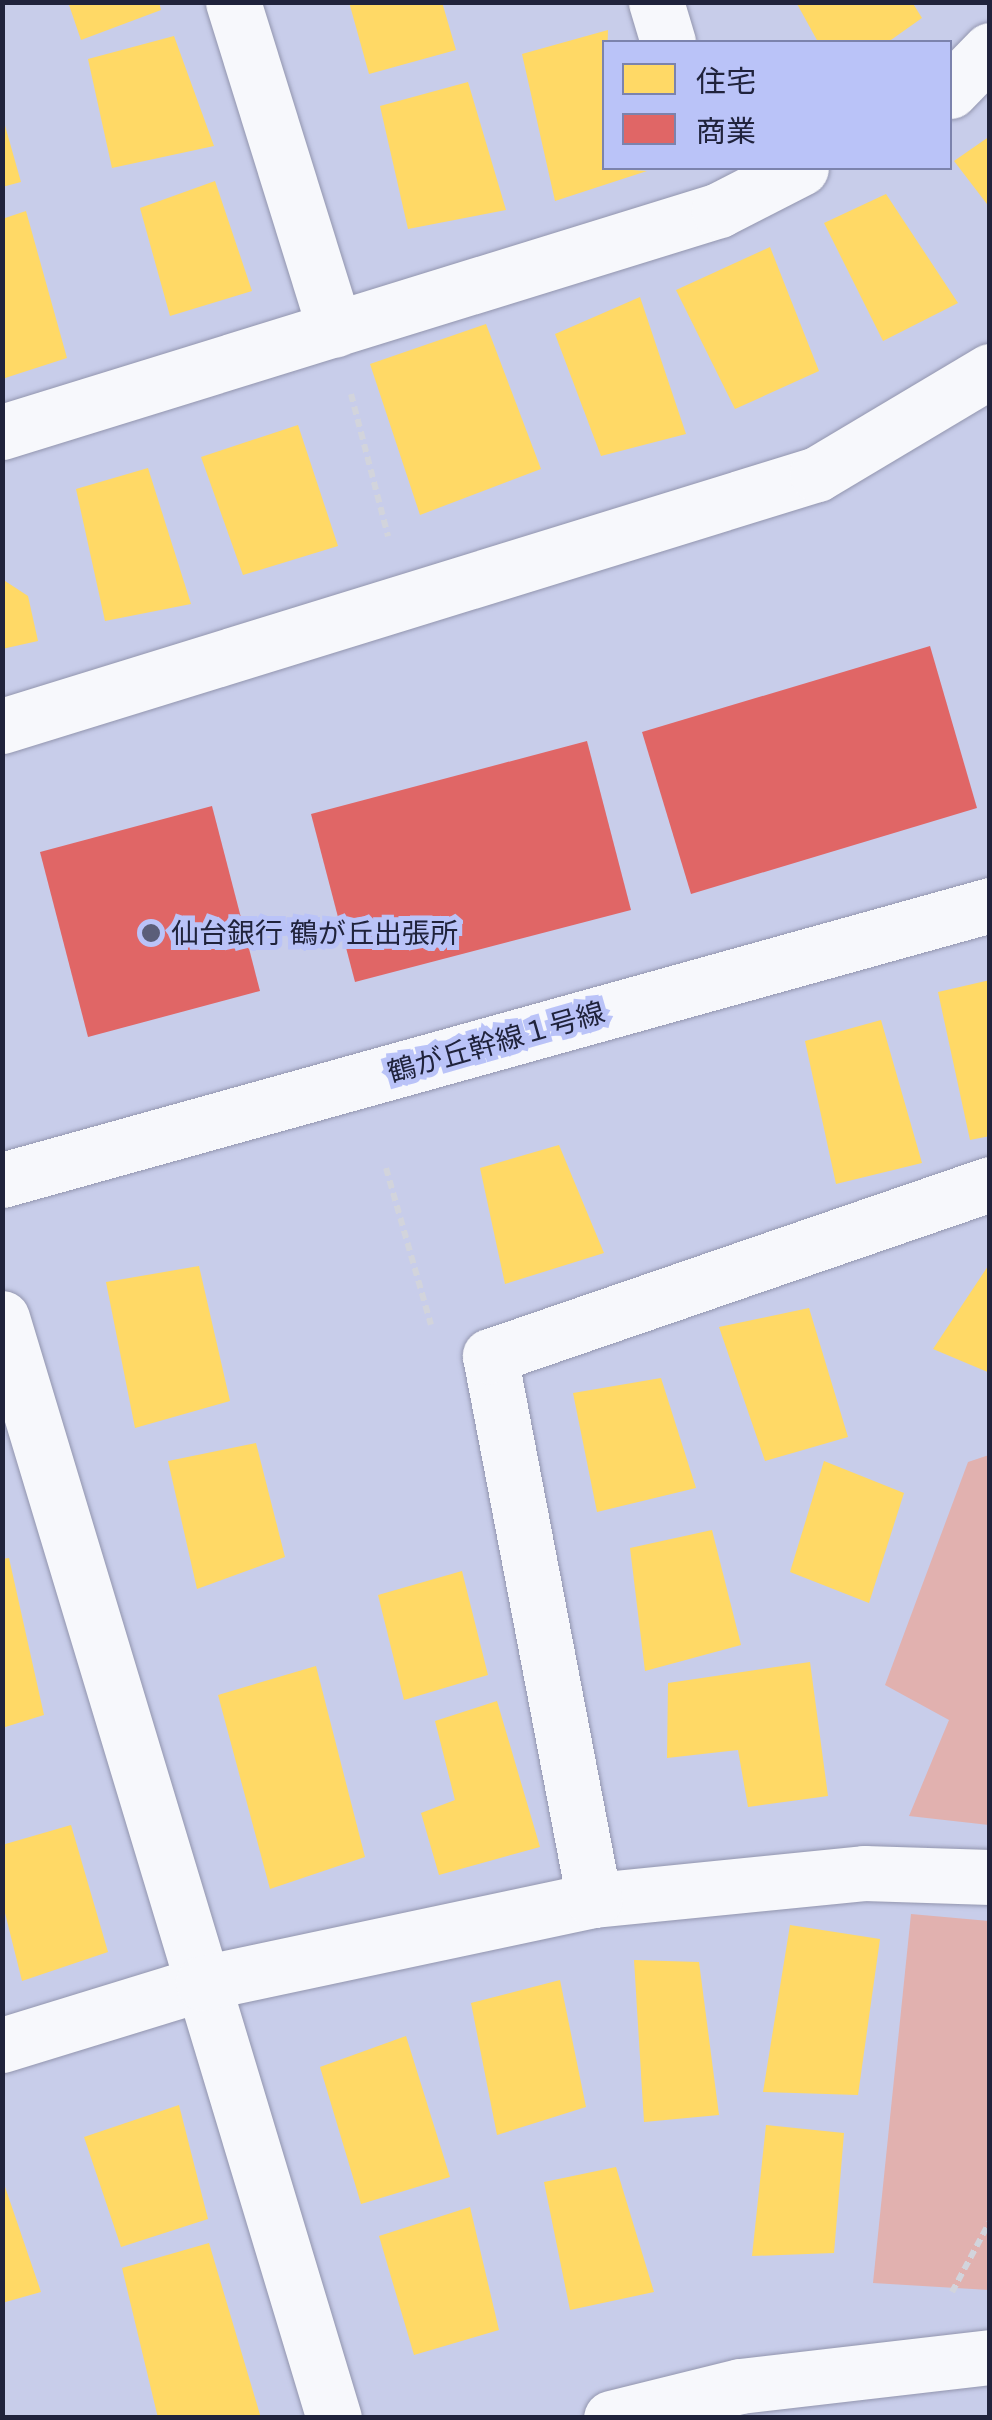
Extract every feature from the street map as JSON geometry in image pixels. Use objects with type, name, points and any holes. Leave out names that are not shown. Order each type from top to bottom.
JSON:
[{"type":"street","points":[[233,2],[335,329]]},
{"type":"street","points":[[656,2],[667,40]]},
{"type":"street","points":[[952,89],[990,50]]},
{"type":"street","points":[[2,432],[335,329],[713,188],[791,170]]},
{"type":"street","points":[[2,726],[405,605],[818,474],[990,371]]},
{"type":"street","name":"鶴が丘幹線１号線","points":[[2,1180],[990,905]]},
{"type":"street","points":[[594,1900],[490,1356],[990,1184]]},
{"type":"street","points":[[2,1318],[334,2418]]},
{"type":"street","points":[[2,2045],[203,1983],[594,1900],[864,1873],[990,1877]]},
{"type":"street","points":[[611,2418],[740,2386],[990,2357]]},
{"type":"path","points":[[335,329],[405,605]]},
{"type":"path","points":[[386,1168],[442,1366],[490,1356]]},
{"type":"path","points":[[942,2311],[990,2221]]},
{"type":"shaded area","points":[[989,1455],[989,1825],[909,1816],[949,1720],[885,1685],[968,1462]]},
{"type":"shaded area","points":[[911,1914],[989,1921],[989,2290],[873,2283]]},
{"type":"building: 住宅","points":[[68,2],[159,2],[161,10],[81,40]]},
{"type":"building: 住宅","points":[[349,2],[442,2],[456,50],[369,74]]},
{"type":"building: 住宅","points":[[796,2],[912,2],[922,18],[891,40],[817,40]]},
{"type":"building: 住宅","points":[[608,30],[608,40],[602,40],[602,170],[647,171],[555,201],[522,54]]},
{"type":"building: 住宅","points":[[174,36],[214,146],[112,168],[88,59]]},
{"type":"building: 住宅","points":[[468,82],[506,210],[408,229],[380,106]]},
{"type":"building: 住宅","points":[[2,115],[21,182],[2,187]]},
{"type":"building: 住宅","points":[[990,136],[990,208],[954,161]]},
{"type":"building: 住宅","points":[[215,181],[252,291],[170,316],[140,208]]},
{"type":"building: 住宅","points":[[886,194],[958,303],[883,341],[824,223]]},
{"type":"building: 住宅","points":[[26,211],[67,358],[2,379],[2,219]]},
{"type":"building: 住宅","points":[[770,247],[819,371],[735,409],[676,290]]},
{"type":"building: 住宅","points":[[640,297],[686,434],[601,456],[555,334]]},
{"type":"building: 住宅","points":[[486,324],[541,469],[420,515],[370,364]]},
{"type":"building: 住宅","points":[[298,425],[338,546],[243,575],[201,457]]},
{"type":"building: 住宅","points":[[148,468],[191,604],[105,621],[76,489]]},
{"type":"building: 住宅","points":[[2,579],[28,596],[38,641],[2,649]]},
{"type":"building: 住宅","points":[[990,980],[990,1136],[970,1140],[938,992]]},
{"type":"building: 住宅","points":[[881,1020],[922,1163],[836,1184],[805,1041]]},
{"type":"building: 住宅","points":[[559,1145],[604,1253],[505,1284],[480,1168]]},
{"type":"building: 住宅","points":[[990,1263],[990,1373],[933,1349]]},
{"type":"building: 住宅","points":[[199,1266],[230,1401],[135,1428],[106,1282]]},
{"type":"building: 住宅","points":[[809,1308],[848,1437],[765,1461],[719,1327]]},
{"type":"building: 住宅","points":[[661,1378],[696,1488],[597,1512],[573,1393]]},
{"type":"building: 住宅","points":[[256,1443],[285,1557],[197,1589],[168,1461]]},
{"type":"building: 住宅","points":[[824,1461],[904,1493],[869,1603],[790,1572]]},
{"type":"building: 住宅","points":[[712,1530],[741,1645],[645,1671],[630,1548]]},
{"type":"building: 住宅","points":[[9,1558],[44,1715],[2,1728],[2,1559]]},
{"type":"building: 住宅","points":[[462,1571],[488,1675],[404,1700],[378,1595]]},
{"type":"building: 住宅","points":[[810,1662],[828,1796],[748,1807],[738,1750],[667,1758],[668,1683]]},
{"type":"building: 住宅","points":[[316,1666],[365,1857],[270,1889],[218,1695]]},
{"type":"building: 住宅","points":[[497,1701],[540,1847],[439,1875],[421,1813],[455,1800],[435,1721]]},
{"type":"building: 住宅","points":[[71,1825],[108,1952],[22,1981],[2,1901],[2,1845]]},
{"type":"building: 住宅","points":[[790,1925],[880,1939],[858,2095],[763,2092]]},
{"type":"building: 住宅","points":[[634,1960],[699,1962],[719,2115],[644,2122]]},
{"type":"building: 住宅","points":[[560,1980],[586,2107],[497,2135],[471,2003]]},
{"type":"building: 住宅","points":[[406,2036],[450,2177],[361,2204],[320,2067]]},
{"type":"building: 住宅","points":[[179,2105],[208,2219],[121,2247],[84,2137]]},
{"type":"building: 住宅","points":[[766,2125],[844,2133],[834,2253],[752,2256]]},
{"type":"building: 住宅","points":[[616,2167],[654,2292],[570,2310],[544,2182]]},
{"type":"building: 住宅","points":[[2,2178],[41,2292],[2,2303]]},
{"type":"building: 住宅","points":[[470,2207],[499,2330],[414,2355],[379,2236]]},
{"type":"building: 住宅","points":[[209,2243],[261,2418],[158,2418],[122,2268]]},
{"type":"building: 商業","points":[[930,646],[977,808],[691,894],[642,732]]},
{"type":"building: 商業","points":[[587,741],[631,910],[355,982],[311,814]]},
{"type":"building: 商業","points":[[212,806],[260,991],[88,1037],[40,852]]},
{"type":"place","name":"仙台銀行 鶴が丘出張所","points":[[151,933]]}]
